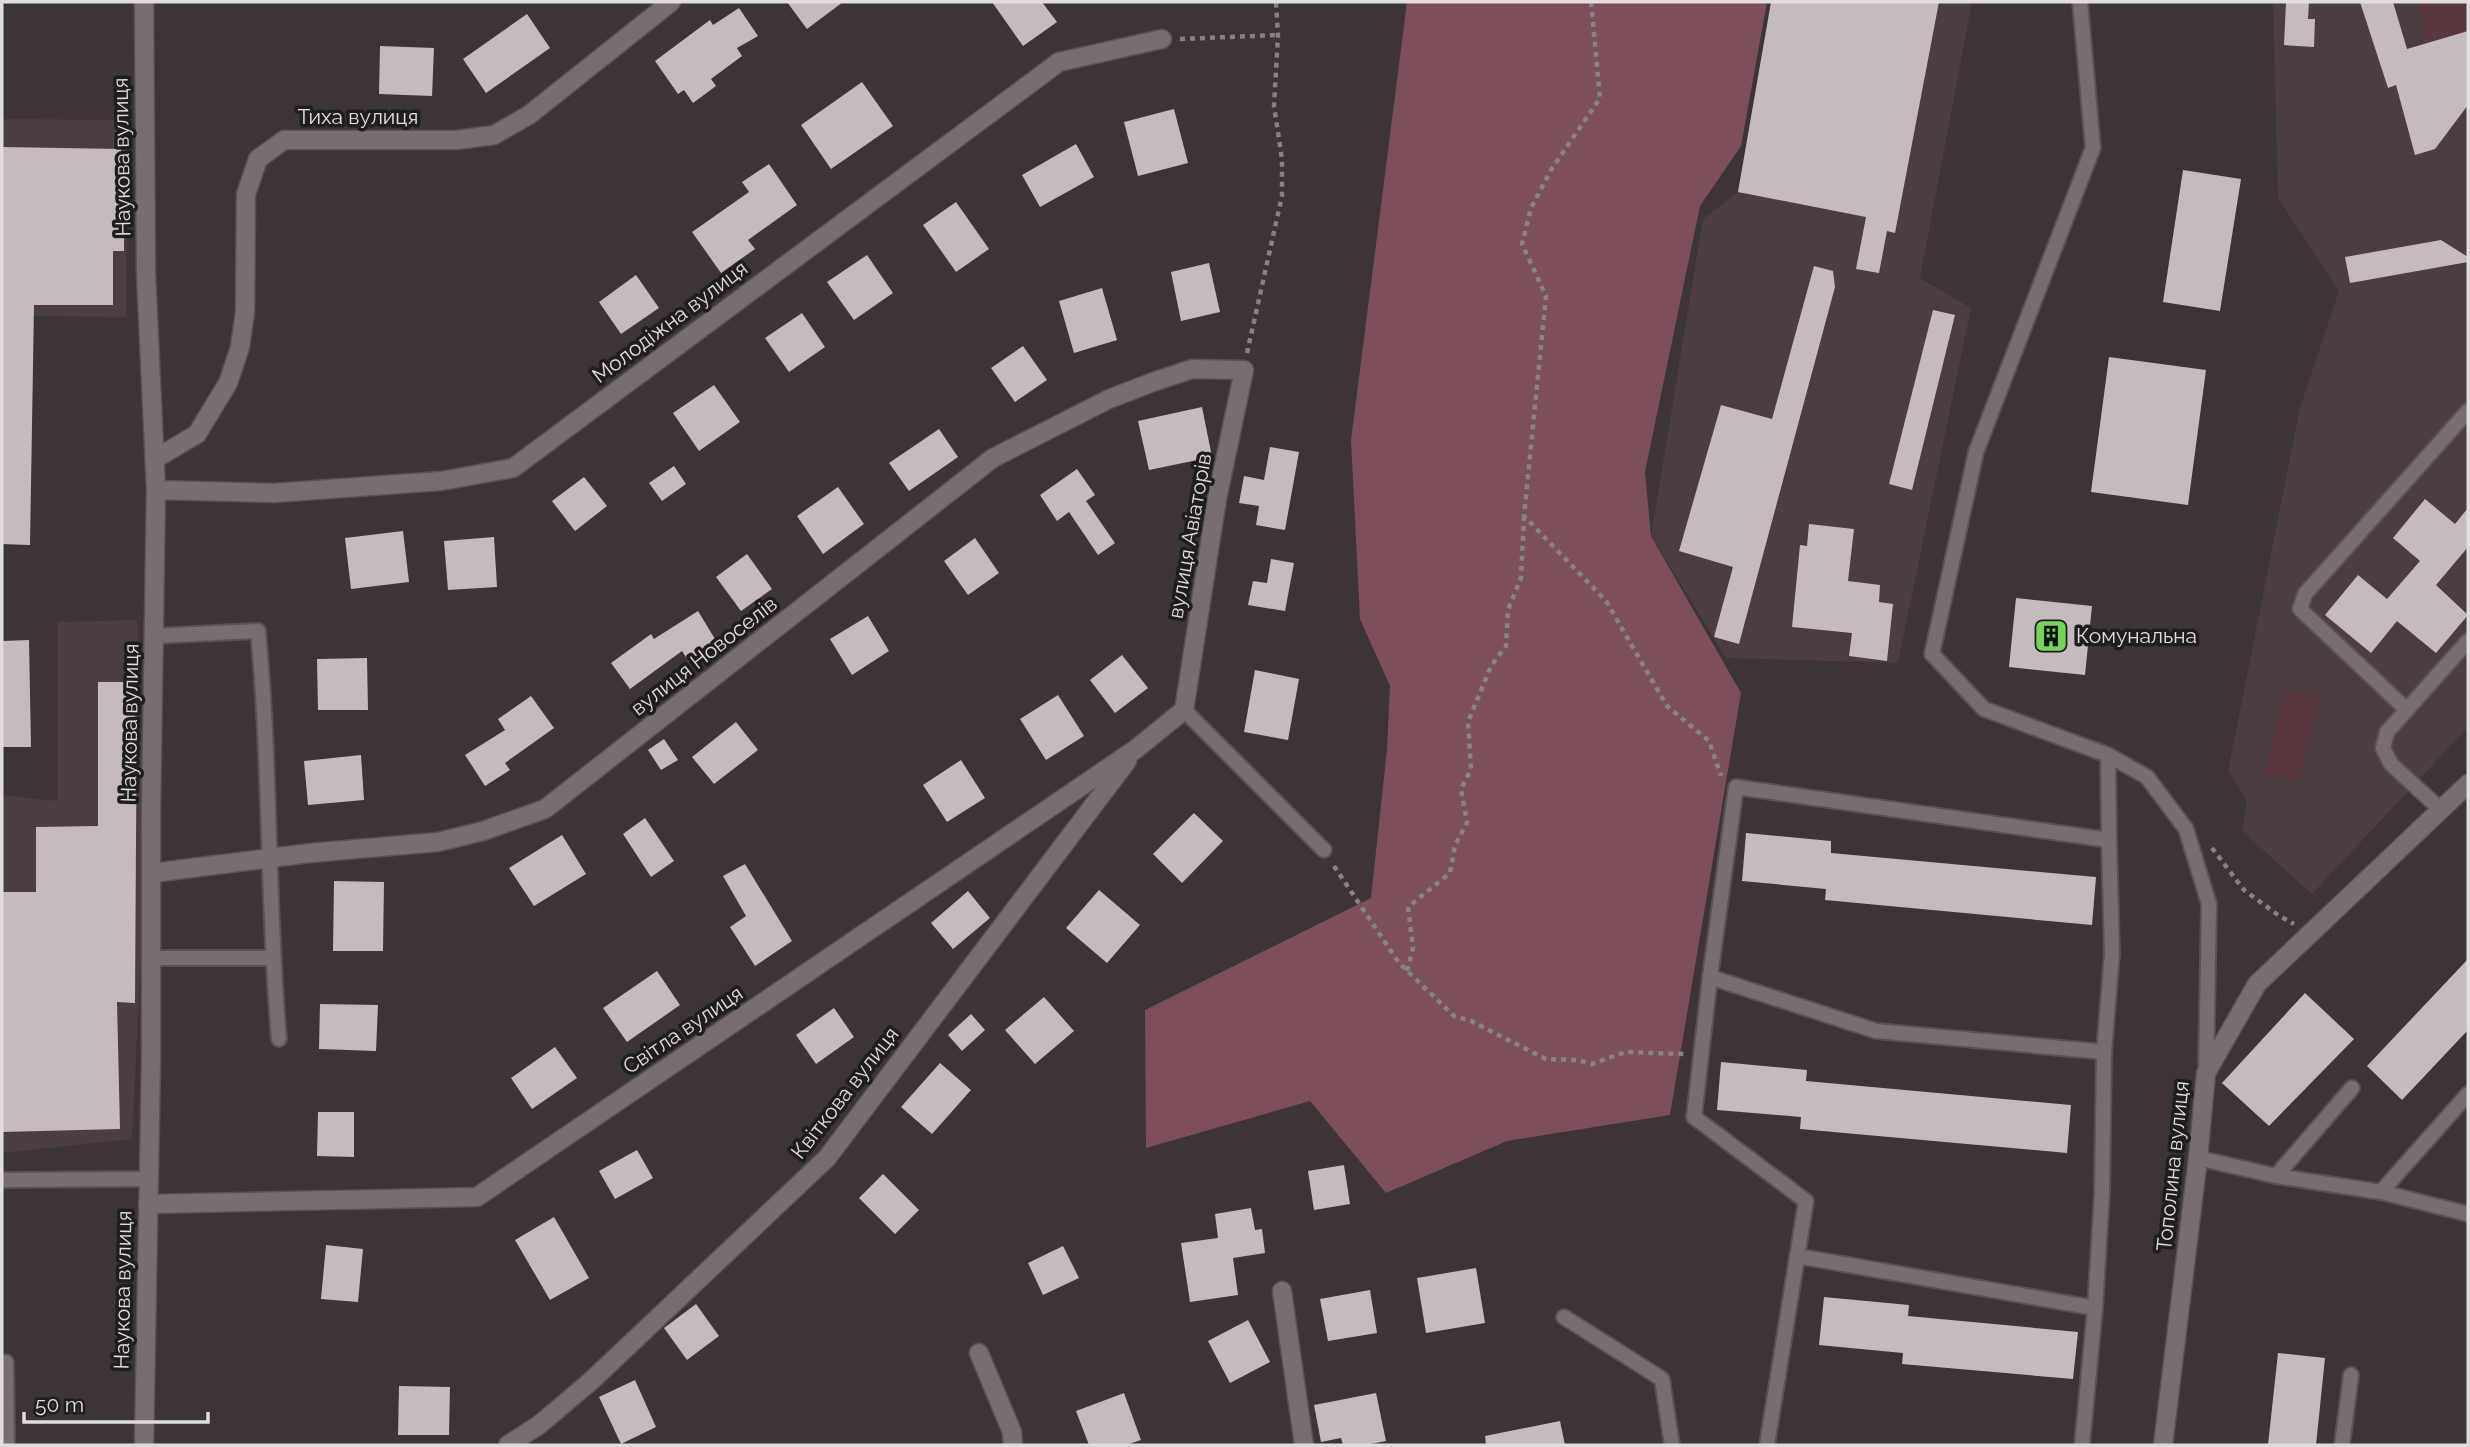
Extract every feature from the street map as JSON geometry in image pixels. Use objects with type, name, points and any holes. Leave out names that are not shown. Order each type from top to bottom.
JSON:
[{"type":"street","name":"Наукова вулиця","points":[[144,2],[146,274],[156,490],[144,1445]]},
{"type":"street","name":"Тиха вулиця","points":[[155,459],[197,434],[228,383],[240,347],[245,312],[246,194],[258,159],[284,140],[457,140],[494,135],[529,115],[671,2]]},
{"type":"street","name":"Молодіжна вулиця","points":[[156,490],[274,493],[441,481],[513,468],[1059,62],[1161,39]]},
{"type":"street","name":"вулиця Новоселів","points":[[152,873],[310,853],[438,842],[483,831],[545,809],[993,458],[1110,399],[1153,382],[1192,369],[1244,370]]},
{"type":"street","name":"вулиця Авіаторів","points":[[1184,710],[1217,499],[1244,370]]},
{"type":"street","name":"Світла вулиця","points":[[148,1204],[477,1197],[1136,749],[1184,710]]},
{"type":"street","name":"Квіткова вулиця","points":[[508,1445],[539,1425],[591,1381],[827,1158],[1136,749]]},
{"type":"street","name":"Тополина вулиця","points":[[2163,1445],[2206,1073],[2257,984],[2468,784]]},
{"type":"street","points":[[1282,1291],[1304,1445]]},
{"type":"street","points":[[979,1353],[1012,1432],[1013,1445]]},
{"type":"lane","points":[[2080,2],[2093,148],[1976,452],[1932,654],[1984,709],[2108,755],[2147,777],[2186,829],[2209,904],[2206,1073]]},
{"type":"lane","points":[[2407,710],[2300,609],[2305,594],[2468,411]]},
{"type":"lane","points":[[155,636],[258,631],[265,696],[272,958],[279,1040]]},
{"type":"lane","points":[[2441,810],[2391,764],[2383,748],[2387,732],[2468,641]]},
{"type":"lane","points":[[1184,710],[1324,850]]},
{"type":"lane","points":[[2082,1445],[2095,1308],[2102,1193],[2104,1052],[2112,953],[2108,755]]},
{"type":"lane","points":[[1767,1445],[1807,1201],[1694,1117],[1736,787],[2109,840]]},
{"type":"lane","points":[[150,958],[272,958]]},
{"type":"lane","points":[[1710,977],[1876,1031],[2104,1052]]},
{"type":"lane","points":[[2276,1175],[2352,1088]]},
{"type":"lane","points":[[2381,1192],[2468,1094]]},
{"type":"lane","points":[[2198,1158],[2276,1175],[2381,1192],[2468,1214]]},
{"type":"lane","points":[[2,1180],[148,1179]]},
{"type":"lane","points":[[1797,1255],[2095,1308]]},
{"type":"lane","points":[[1564,1317],[1662,1379],[1672,1445]]},
{"type":"lane","points":[[6,1362],[8,1445]]},
{"type":"lane","points":[[2342,1445],[2351,1375]]},
{"type":"path","points":[[1244,370],[1252,321],[1275,235],[1282,196],[1282,159],[1274,106],[1278,35],[1276,2]]},
{"type":"path","points":[[1408,971],[1413,948],[1408,907],[1450,873],[1455,845],[1467,823],[1461,789],[1471,769],[1468,722],[1491,666],[1506,646],[1508,610],[1521,578],[1524,516],[1546,296],[1522,244],[1531,208],[1546,180],[1601,98],[1591,2]]},
{"type":"path","points":[[1161,39],[1278,35]]},
{"type":"path","points":[[1524,516],[1606,601],[1667,706],[1709,741],[1733,809]]},
{"type":"path","points":[[2186,829],[2216,851],[2244,890],[2278,915],[2296,925],[2324,920]]},
{"type":"path","points":[[1324,850],[1399,963],[1454,1016],[1471,1021],[1546,1059],[1578,1060],[1592,1064],[1625,1052],[1700,1056]]},
{"type":"shaded area","points":[[1407,2],[1767,2],[1741,146],[1700,206],[1645,472],[1651,536],[1741,693],[1670,1115],[1507,1141],[1386,1193],[1310,1101],[1146,1148],[1145,1010],[1371,898],[1387,749],[1390,686],[1360,619],[1351,440]]},
{"type":"shaded area","points":[[1771,2],[1972,2],[1920,278],[1971,308],[1898,663],[1726,658],[1651,536],[1703,219],[1738,192]]},
{"type":"shaded area","points":[[2273,2],[2468,2],[2468,727],[2312,894],[2242,831],[2247,800],[2228,771],[2300,408],[2339,291],[2278,198]]},
{"type":"shaded area","points":[[2417,2],[2468,2],[2468,31],[2429,42]]},
{"type":"shaded area","points":[[2,119],[128,120],[126,317],[2,316]]},
{"type":"shaded area","points":[[137,620],[143,913],[132,1139],[2,1153],[2,795],[58,801],[58,622]]},
{"type":"shaded area","points":[[2284,688],[2319,696],[2299,781],[2264,773]]},
{"type":"building","points":[[787,2],[843,2],[807,29]]},
{"type":"building","points":[[992,2],[1042,2],[1057,22],[1023,46]]},
{"type":"building","points":[[1771,2],[1939,2],[1895,233],[1887,231],[1879,273],[1856,269],[1866,217],[1738,192]]},
{"type":"building","points":[[2286,2],[2309,2],[2308,19],[2315,19],[2314,47],[2284,45]]},
{"type":"building","points":[[2360,2],[2393,2],[2407,49],[2468,31],[2468,105],[2435,149],[2415,155],[2396,85],[2388,88]]},
{"type":"building","points":[[739,8],[758,36],[737,48],[742,56],[711,79],[716,86],[693,103],[684,90],[678,94],[655,61],[710,20],[713,25]]},
{"type":"building","points":[[527,14],[550,48],[486,93],[463,59]]},
{"type":"building","points":[[380,46],[434,48],[432,96],[379,94]]},
{"type":"building","points":[[862,82],[893,126],[831,169],[801,125]]},
{"type":"building","points":[[1174,109],[1188,163],[1138,176],[1124,122]]},
{"type":"building","points":[[1076,144],[1094,177],[1040,207],[1022,175]]},
{"type":"building","points":[[2,147],[121,149],[120,205],[124,205],[124,251],[113,251],[113,305],[34,305],[30,545],[2,544]]},
{"type":"building","points":[[769,164],[797,205],[748,240],[755,249],[721,273],[692,232],[749,192],[742,182]]},
{"type":"building","points":[[2183,170],[2241,179],[2220,311],[2163,302]]},
{"type":"building","points":[[956,202],[989,249],[956,272],[923,225]]},
{"type":"building","points":[[2441,240],[2468,257],[2468,262],[2350,283],[2345,257]]},
{"type":"building","points":[[867,255],[893,293],[854,320],[827,282]]},
{"type":"building","points":[[1209,263],[1220,312],[1181,321],[1171,272]]},
{"type":"building","points":[[1814,266],[1833,271],[1835,287],[1739,644],[1714,637],[1733,567],[1679,551],[1721,405],[1772,419]]},
{"type":"building","points":[[636,275],[659,308],[621,334],[599,302]]},
{"type":"building","points":[[1102,288],[1117,340],[1074,353],[1059,301]]},
{"type":"building","points":[[1933,310],[1955,315],[1912,490],[1889,484]]},
{"type":"building","points":[[802,313],[825,347],[789,372],[765,338]]},
{"type":"building","points":[[1023,346],[1047,380],[1015,402],[991,368]]},
{"type":"building","points":[[2109,357],[2206,370],[2188,505],[2091,492]]},
{"type":"building","points":[[714,385],[740,422],[699,451],[673,413]]},
{"type":"building","points":[[1202,407],[1212,457],[1149,470],[1138,421]]},
{"type":"building","points":[[939,429],[958,457],[909,491],[889,463]]},
{"type":"building","points":[[1270,447],[1299,452],[1285,530],[1256,525],[1259,506],[1239,503],[1244,476],[1264,480]]},
{"type":"building","points":[[674,466],[686,484],[662,501],[649,483]]},
{"type":"building","points":[[1077,469],[1095,495],[1086,501],[1115,543],[1098,555],[1069,512],[1057,521],[1040,495]]},
{"type":"building","points":[[584,477],[607,506],[575,531],[552,501]]},
{"type":"building","points":[[838,487],[864,524],[823,554],[797,516]]},
{"type":"building","points":[[2425,499],[2455,524],[2468,508],[2468,547],[2436,585],[2468,615],[2436,653],[2397,621],[2371,653],[2325,615],[2358,575],[2387,599],[2420,561],[2393,538]]},
{"type":"building","points":[[1809,524],[1854,529],[1848,581],[1880,585],[1879,602],[1893,604],[1887,661],[1849,656],[1852,633],[1792,627],[1800,545],[1807,546]]},
{"type":"building","points":[[403,531],[409,582],[351,589],[345,538]]},
{"type":"building","points":[[494,537],[497,587],[448,590],[444,541]]},
{"type":"building","points":[[975,538],[999,573],[968,595],[944,561]]},
{"type":"building","points":[[747,554],[772,589],[741,611],[716,577]]},
{"type":"building","points":[[1271,559],[1294,563],[1285,611],[1248,605],[1253,581],[1267,583]]},
{"type":"building","name":"Комунальна","points":[[2016,598],[2092,606],[2085,675],[2009,667]]},
{"type":"building","points":[[698,611],[718,644],[689,662],[682,651],[630,689],[611,663],[651,634],[654,639]]},
{"type":"building","points":[[868,616],[889,651],[852,675],[830,639]]},
{"type":"building","points":[[29,640],[31,747],[2,747],[2,641]]},
{"type":"building","points":[[1122,655],[1148,688],[1115,713],[1090,680]]},
{"type":"building","points":[[367,658],[368,710],[318,710],[317,659]]},
{"type":"building","points":[[1255,670],[1299,679],[1288,740],[1244,732]]},
{"type":"building","points":[[98,682],[137,682],[135,1003],[117,1002],[120,1129],[2,1132],[2,892],[36,892],[36,827],[98,826]]},
{"type":"building","points":[[1058,695],[1084,736],[1046,760],[1020,719]]},
{"type":"building","points":[[531,696],[554,728],[505,763],[510,770],[485,786],[465,755],[505,730],[498,719]]},
{"type":"building","points":[[736,722],[758,750],[714,784],[692,757]]},
{"type":"building","points":[[664,739],[678,760],[661,770],[648,750]]},
{"type":"building","points":[[361,755],[364,800],[308,805],[304,761]]},
{"type":"building","points":[[961,760],[985,798],[947,822],[923,785]]},
{"type":"building","points":[[1194,813],[1223,841],[1182,883],[1153,854]]},
{"type":"building","points":[[645,818],[674,861],[651,877],[623,834]]},
{"type":"building","points":[[1746,833],[1831,841],[1831,853],[2096,877],[2092,925],[1825,900],[1826,889],[1742,881]]},
{"type":"building","points":[[562,835],[586,874],[534,906],[509,868]]},
{"type":"building","points":[[745,864],[792,941],[755,966],[730,927],[746,916],[723,876]]},
{"type":"building","points":[[334,881],[384,882],[383,951],[333,951]]},
{"type":"building","points":[[1099,890],[1140,925],[1107,963],[1066,928]]},
{"type":"building","points":[[968,891],[990,918],[953,949],[931,923]]},
{"type":"building","points":[[2468,959],[2468,1030],[2402,1100],[2367,1066]]},
{"type":"building","points":[[657,971],[680,1005],[627,1042],[603,1008]]},
{"type":"building","points":[[2305,993],[2354,1039],[2269,1126],[2222,1083]]},
{"type":"building","points":[[1044,997],[1074,1031],[1035,1064],[1005,1030]]},
{"type":"building","points":[[320,1004],[378,1005],[376,1051],[319,1049]]},
{"type":"building","points":[[834,1008],[854,1037],[816,1064],[796,1035]]},
{"type":"building","points":[[971,1014],[985,1030],[962,1051],[948,1035]]},
{"type":"building","points":[[555,1047],[577,1078],[532,1109],[511,1078]]},
{"type":"building","points":[[1721,1062],[1807,1070],[1806,1081],[2071,1105],[2067,1153],[1800,1129],[1801,1117],[1717,1110]]},
{"type":"building","points":[[940,1063],[971,1090],[932,1134],[901,1107]]},
{"type":"building","points":[[318,1112],[354,1112],[354,1157],[317,1156]]},
{"type":"building","points":[[637,1150],[653,1178],[615,1199],[599,1171]]},
{"type":"building","points":[[1344,1165],[1350,1204],[1314,1210],[1308,1171]]},
{"type":"building","points":[[883,1174],[919,1210],[895,1234],[859,1198]]},
{"type":"building","points":[[1251,1208],[1255,1230],[1262,1229],[1265,1253],[1233,1258],[1238,1295],[1190,1302],[1181,1243],[1218,1238],[1215,1214]]},
{"type":"building","points":[[554,1217],[589,1278],[550,1300],[515,1240]]},
{"type":"building","points":[[326,1245],[363,1249],[358,1302],[321,1299]]},
{"type":"building","points":[[1063,1246],[1079,1278],[1043,1295],[1028,1263]]},
{"type":"building","points":[[1476,1268],[1485,1323],[1426,1333],[1417,1278]]},
{"type":"building","points":[[1370,1290],[1377,1333],[1328,1341],[1320,1299]]},
{"type":"building","points":[[1824,1297],[1909,1305],[1908,1316],[2078,1332],[2073,1379],[1902,1364],[1903,1353],[1819,1345]]},
{"type":"building","points":[[696,1304],[719,1336],[687,1360],[664,1328]]},
{"type":"building","points":[[1248,1320],[1270,1362],[1230,1383],[1208,1341]]},
{"type":"building","points":[[2278,1353],[2325,1358],[2316,1445],[2268,1445]]},
{"type":"building","points":[[635,1380],[656,1427],[621,1444],[599,1397]]},
{"type":"building","points":[[399,1386],[450,1387],[449,1435],[398,1435]]},
{"type":"building","points":[[1124,1393],[1141,1440],[1126,1445],[1089,1445],[1076,1411]]},
{"type":"building","points":[[1376,1393],[1386,1441],[1343,1445],[1341,1438],[1321,1442],[1314,1405]]},
{"type":"building","points":[[1560,1421],[1565,1445],[1486,1445],[1485,1436]]},
{"type":"place","name":"Комунальна","points":[[2051,636]]}]
